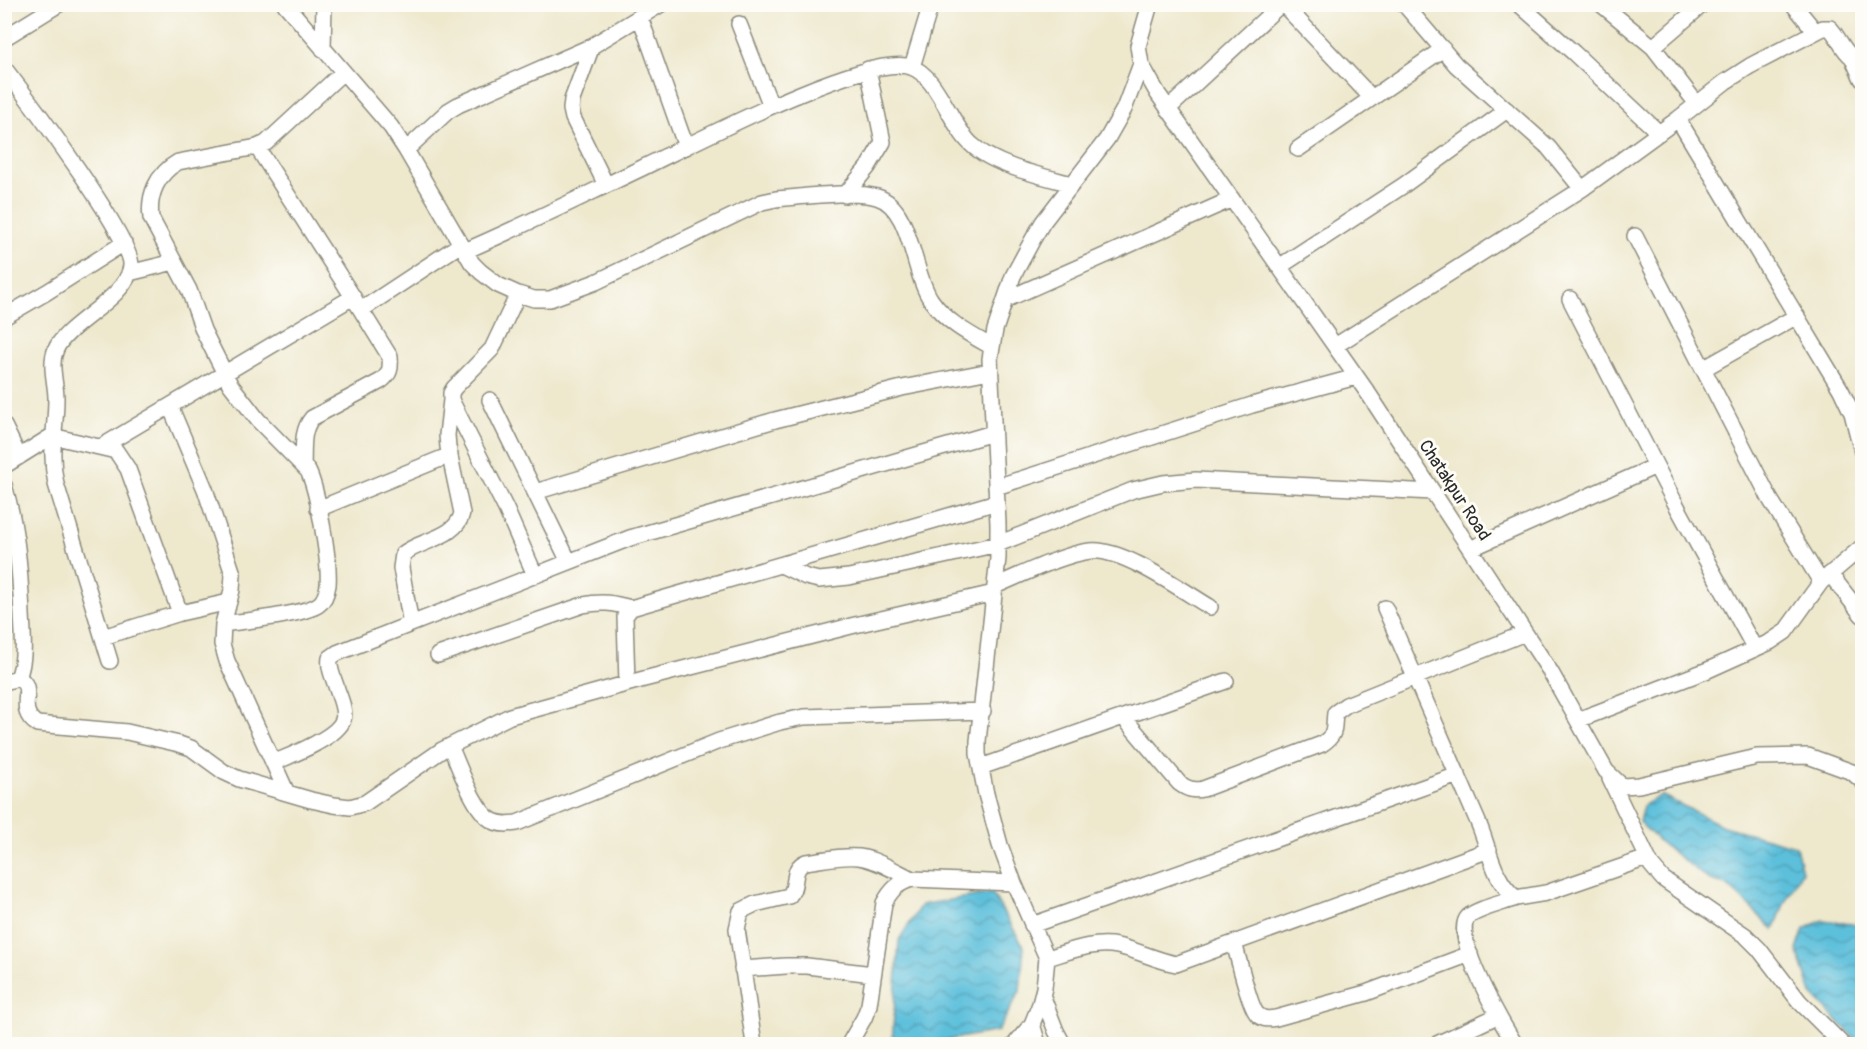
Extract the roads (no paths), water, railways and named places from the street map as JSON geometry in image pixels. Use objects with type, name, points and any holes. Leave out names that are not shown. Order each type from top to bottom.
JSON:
[{"type":"street","points":[[4,38],[58,4]]},
{"type":"street","points":[[285,4],[391,127],[472,263],[498,285],[534,299],[550,299],[596,282],[762,202],[776,199],[860,194],[878,197],[888,203],[899,216],[907,232],[922,285],[940,313],[992,348]]},
{"type":"street","points":[[323,49],[324,4]]},
{"type":"street","points":[[406,150],[448,111],[458,105],[592,46],[661,4]]},
{"type":"street","points":[[912,67],[931,4]]},
{"type":"street","points":[[1015,1044],[1032,1024],[1042,995],[1047,958],[1000,845],[986,795],[978,741],[983,711],[998,544],[990,359],[995,330],[1013,276],[1033,239],[1107,139],[1124,109],[1141,64],[1138,46],[1150,4]]},
{"type":"street","points":[[1168,109],[1282,4],[1372,98]]},
{"type":"street","points":[[1404,4],[1456,65],[1548,147],[1582,189]]},
{"type":"street","points":[[1519,4],[1659,133]]},
{"type":"street","points":[[1602,4],[1653,47],[1697,105]]},
{"type":"street","points":[[1653,47],[1703,4]]},
{"type":"street","points":[[1792,4],[1815,31]]},
{"type":"street","points":[[640,17],[686,147]]},
{"type":"street","points":[[739,24],[771,106]]},
{"type":"street","points":[[1335,346],[1582,189],[1742,72],[1815,31],[1830,28],[1836,34],[1846,53],[1857,56],[1863,79]]},
{"type":"street","points":[[592,46],[572,100],[571,109],[573,118],[606,186]]},
{"type":"street","points":[[1298,149],[1443,49]]},
{"type":"street","name":"Chatakpur Road","points":[[1141,64],[1168,109],[1356,377],[1550,671],[1606,771],[1647,858],[1663,879],[1746,936],[1759,949],[1799,1001],[1842,1044]]},
{"type":"street","points":[[101,447],[225,374],[463,247],[606,186],[771,106],[868,69],[912,67],[933,85],[960,131],[972,145],[986,155],[1030,173],[1072,184]]},
{"type":"street","points":[[4,68],[40,115],[115,226],[130,256],[129,273],[122,285],[63,338],[56,349],[53,374],[56,398],[52,466],[110,661]]},
{"type":"street","points":[[845,195],[868,167],[883,142],[868,69]]},
{"type":"street","points":[[223,624],[308,609],[322,602],[327,592],[328,582],[318,509],[313,481],[303,465],[251,411],[225,374],[203,330],[189,290],[151,218],[149,206],[153,191],[162,174],[178,162],[257,147],[277,134],[342,72]]},
{"type":"street","points":[[1280,267],[1404,185],[1507,110]]},
{"type":"street","points":[[1678,119],[1841,390],[1852,413],[1863,452]]},
{"type":"street","points":[[257,147],[390,357],[391,368],[388,375],[381,381],[312,418],[307,424],[304,435],[303,465]]},
{"type":"street","points":[[1005,300],[1232,199]]},
{"type":"street","points":[[1635,236],[1770,499],[1826,578],[1861,611]]},
{"type":"street","points":[[4,317],[124,243]]},
{"type":"street","points":[[129,273],[174,262]]},
{"type":"street","points":[[411,624],[401,568],[403,554],[451,530],[460,521],[462,513],[447,435],[451,393],[492,349],[518,294]]},
{"type":"street","points":[[1570,299],[1656,466],[1755,649]]},
{"type":"street","points":[[1703,369],[1797,316]]},
{"type":"street","points":[[535,492],[775,420],[902,388],[990,371]]},
{"type":"street","points":[[438,655],[592,603],[611,602],[631,608],[781,565],[997,494],[1252,405],[1356,377]]},
{"type":"street","points":[[451,400],[506,510],[535,575]]},
{"type":"street","points":[[490,400],[569,562]]},
{"type":"street","points":[[170,406],[205,489],[230,559],[233,574],[223,624],[222,644],[227,661],[287,793]]},
{"type":"street","points":[[4,426],[19,457]]},
{"type":"street","points":[[273,764],[316,744],[340,725],[344,719],[329,664],[330,658],[337,653],[630,538],[993,433]]},
{"type":"street","points":[[4,466],[52,436],[116,452],[128,469],[180,613]]},
{"type":"street","points":[[318,509],[450,454]]},
{"type":"street","points":[[1470,549],[1656,466]]},
{"type":"street","points":[[781,565],[806,577],[819,580],[849,577],[998,544],[1133,490],[1163,483],[1196,480],[1433,492]]},
{"type":"street","points":[[4,485],[14,522],[20,564],[24,649],[23,667],[11,680]]},
{"type":"street","points":[[1578,720],[1708,670],[1755,649],[1785,632],[1826,578],[1863,547]]},
{"type":"street","points":[[11,680],[26,683],[28,687],[26,711],[28,717],[38,724],[127,732],[179,744],[191,748],[224,772],[239,779],[311,800],[350,807],[365,803],[450,746],[510,716],[627,683],[995,590],[1078,553],[1093,550],[1108,552],[1152,572],[1210,607]]},
{"type":"street","points":[[103,637],[180,613],[229,602]]},
{"type":"street","points":[[627,683],[625,616],[631,608]]},
{"type":"street","points":[[1384,608],[1458,775],[1501,883],[1507,892],[1516,898]]},
{"type":"street","points":[[1124,718],[1179,783],[1187,789],[1203,789],[1322,744],[1332,738],[1335,730],[1335,713],[1340,708],[1525,633]]},
{"type":"street","points":[[981,767],[1226,681]]},
{"type":"street","points":[[450,746],[474,799],[483,812],[492,821],[506,825],[517,823],[719,741],[780,722],[804,717],[983,711]]},
{"type":"street","points":[[1606,771],[1622,786],[1639,785],[1758,758],[1808,756],[1852,771],[1863,781]]},
{"type":"street","points":[[1032,925],[1458,775]]},
{"type":"street","points":[[1047,958],[1102,944],[1117,946],[1176,964],[1489,850]]},
{"type":"street","points":[[754,1044],[737,929],[741,911],[755,904],[789,896],[793,892],[799,864],[860,857],[872,860],[912,879],[1014,883]]},
{"type":"street","points":[[1515,1044],[1497,1016],[1477,973],[1464,925],[1467,918],[1516,898],[1546,893],[1647,858]]},
{"type":"street","points":[[849,1044],[869,1005],[884,903],[889,893],[897,885],[912,879]]},
{"type":"street","points":[[1234,943],[1252,1004],[1256,1014],[1264,1019],[1276,1018],[1366,993],[1470,954]]},
{"type":"street","points":[[742,969],[807,966],[873,974]]},
{"type":"street","points":[[1042,995],[1064,1044]]},
{"type":"street","points":[[1437,1044],[1497,1016]]},
{"type":"street","points":[[1032,1024],[1038,1044]]},
{"type":"water","points":[[1661,795],[1723,826],[1796,846],[1802,871],[1784,904],[1774,930],[1727,885],[1708,879],[1661,843],[1639,822],[1643,806]]},
{"type":"water","points":[[992,893],[1024,947],[1020,991],[998,1031],[924,1044],[892,1044],[899,940],[921,905]]},
{"type":"water","points":[[1823,920],[1858,925],[1862,980],[1862,1042],[1860,1044],[1812,994],[1797,950],[1804,929]]}]
